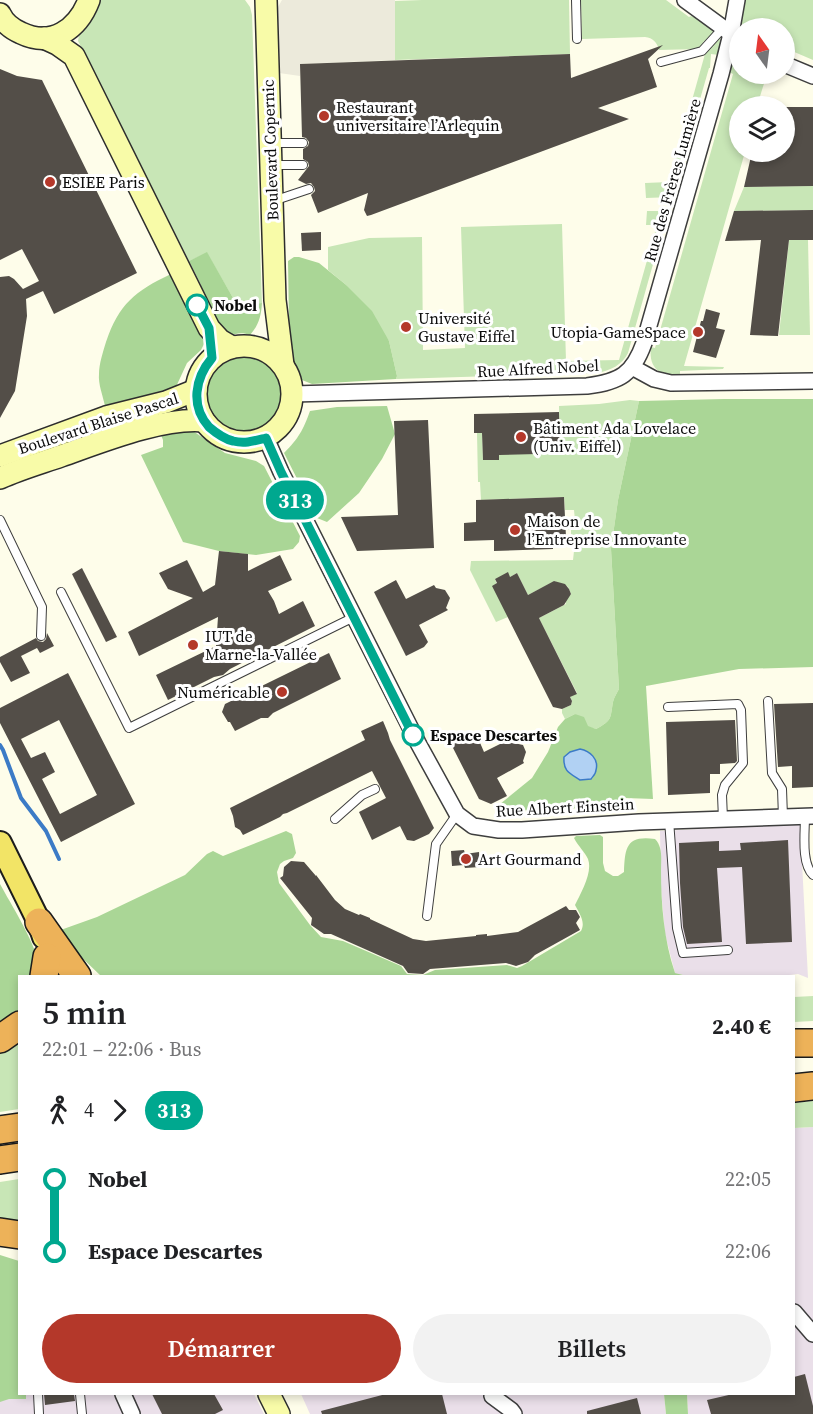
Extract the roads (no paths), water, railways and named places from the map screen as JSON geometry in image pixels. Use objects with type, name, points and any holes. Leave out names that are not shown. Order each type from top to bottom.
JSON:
[{"type":"highway","points":[[39,922],[76,975]]},
{"type":"highway","points":[[0,1039],[18,1026]]},
{"type":"highway","points":[[795,1043],[813,1043]]},
{"type":"highway","points":[[795,1073],[813,1072]]},
{"type":"highway","points":[[795,1088],[813,1086]]},
{"type":"highway","points":[[0,1130],[18,1127]]},
{"type":"highway","points":[[0,1160],[18,1157]]},
{"type":"highway","points":[[0,1232],[18,1235]]},
{"type":"main road","points":[[0,843],[39,922],[53,972]]},
{"type":"main road","points":[[0,867],[53,972]]},
{"type":"street","points":[[0,14],[14,29],[28,36],[44,38],[56,36],[68,30],[84,12],[89,0]]},
{"type":"street","name":"Boulevard Copernic","points":[[266,0],[275,300],[283,365]]},
{"type":"street","points":[[685,0],[729,33]]},
{"type":"street","name":"Rue des Frères Lumière","points":[[734,18],[737,0]]},
{"type":"street","points":[[77,22],[74,32],[74,56],[209,328],[220,340],[240,347],[261,349],[267,352],[283,365],[290,379],[293,394],[286,420],[266,438],[249,443],[231,441],[216,433],[204,421],[197,406],[196,390],[202,372],[212,358],[240,347]]},
{"type":"street","points":[[44,38],[74,56]]},
{"type":"street","name":"Rue des Frères Lumière","points":[[632,367],[644,343],[729,41]]},
{"type":"street","points":[[795,69],[813,76]]},
{"type":"street","name":"Boulevard Copernic","points":[[240,347],[255,340],[267,323],[275,300]]},
{"type":"street","points":[[209,328],[212,358]]},
{"type":"street","points":[[632,367],[654,379],[671,383],[813,381]]},
{"type":"street","name":"Rue Alfred Nobel","points":[[293,394],[587,386],[611,381],[622,376],[632,367]]},
{"type":"street","name":"Boulevard Blaise Pascal","points":[[0,456],[106,417],[166,402],[196,390]]},
{"type":"street","name":"Boulevard Blaise Pascal","points":[[0,478],[114,437],[171,423],[204,421]]},
{"type":"street","points":[[266,438],[402,714],[457,814]]},
{"type":"street","name":"Rue Albert Einstein","points":[[457,814],[473,826],[499,830],[553,829],[669,820],[809,816]]},
{"type":"street","points":[[795,1313],[813,1334]]},
{"type":"street","points":[[123,1395],[132,1414]]},
{"type":"street","points":[[270,1395],[279,1414]]},
{"type":"street","points":[[492,1396],[514,1414]]},
{"type":"lane","points":[[576,0],[577,39]]},
{"type":"lane","points":[[661,62],[702,51],[729,35]]},
{"type":"lane","points":[[270,143],[303,143]]},
{"type":"lane","points":[[271,165],[303,165]]},
{"type":"lane","points":[[272,202],[309,189]]},
{"type":"lane","points":[[0,520],[42,607],[41,636]]},
{"type":"lane","points":[[61,592],[129,728],[354,617]]},
{"type":"lane","points":[[768,700],[772,773],[782,789],[783,817]]},
{"type":"lane","points":[[668,707],[738,705],[741,710],[743,763],[725,785],[722,795],[723,819]]},
{"type":"lane","points":[[335,819],[362,795],[375,789]]},
{"type":"lane","points":[[427,916],[436,844],[457,814]]},
{"type":"lane","points":[[809,816],[805,856],[808,870],[813,875]]},
{"type":"lane","points":[[669,820],[677,928],[683,952],[728,950]]},
{"type":"lane","points":[[38,1395],[39,1414]]},
{"type":"lane","points":[[80,1395],[82,1414]]},
{"type":"water","points":[[580,749],[595,759],[596,773],[591,779],[580,780],[566,769],[564,757]]},
{"type":"waterway","points":[[0,745],[21,798],[46,831],[59,859]]},
{"type":"place","name":"Restaurant universitaire l’Arlequin","points":[[324,116]]},
{"type":"place","name":"ESIEE Paris","points":[[50,182]]},
{"type":"place","name":"Nobel","points":[[197,305]]},
{"type":"place","name":"Université Gustave Eiffel","points":[[406,327]]},
{"type":"place","name":"Utopia-GameSpace","points":[[698,332]]},
{"type":"place","name":"Bâtiment Ada Lovelace (Univ. Eiffel)","points":[[521,437]]},
{"type":"place","name":"Maison de l’Entreprise Innovante","points":[[515,530]]},
{"type":"place","name":"IUT de Marne-la-Vallée","points":[[193,645]]},
{"type":"place","name":"Numéricable","points":[[282,692]]},
{"type":"place","name":"Espace Descartes","points":[[413,735]]},
{"type":"place","name":"Art Gourmand","points":[[466,859]]}]
